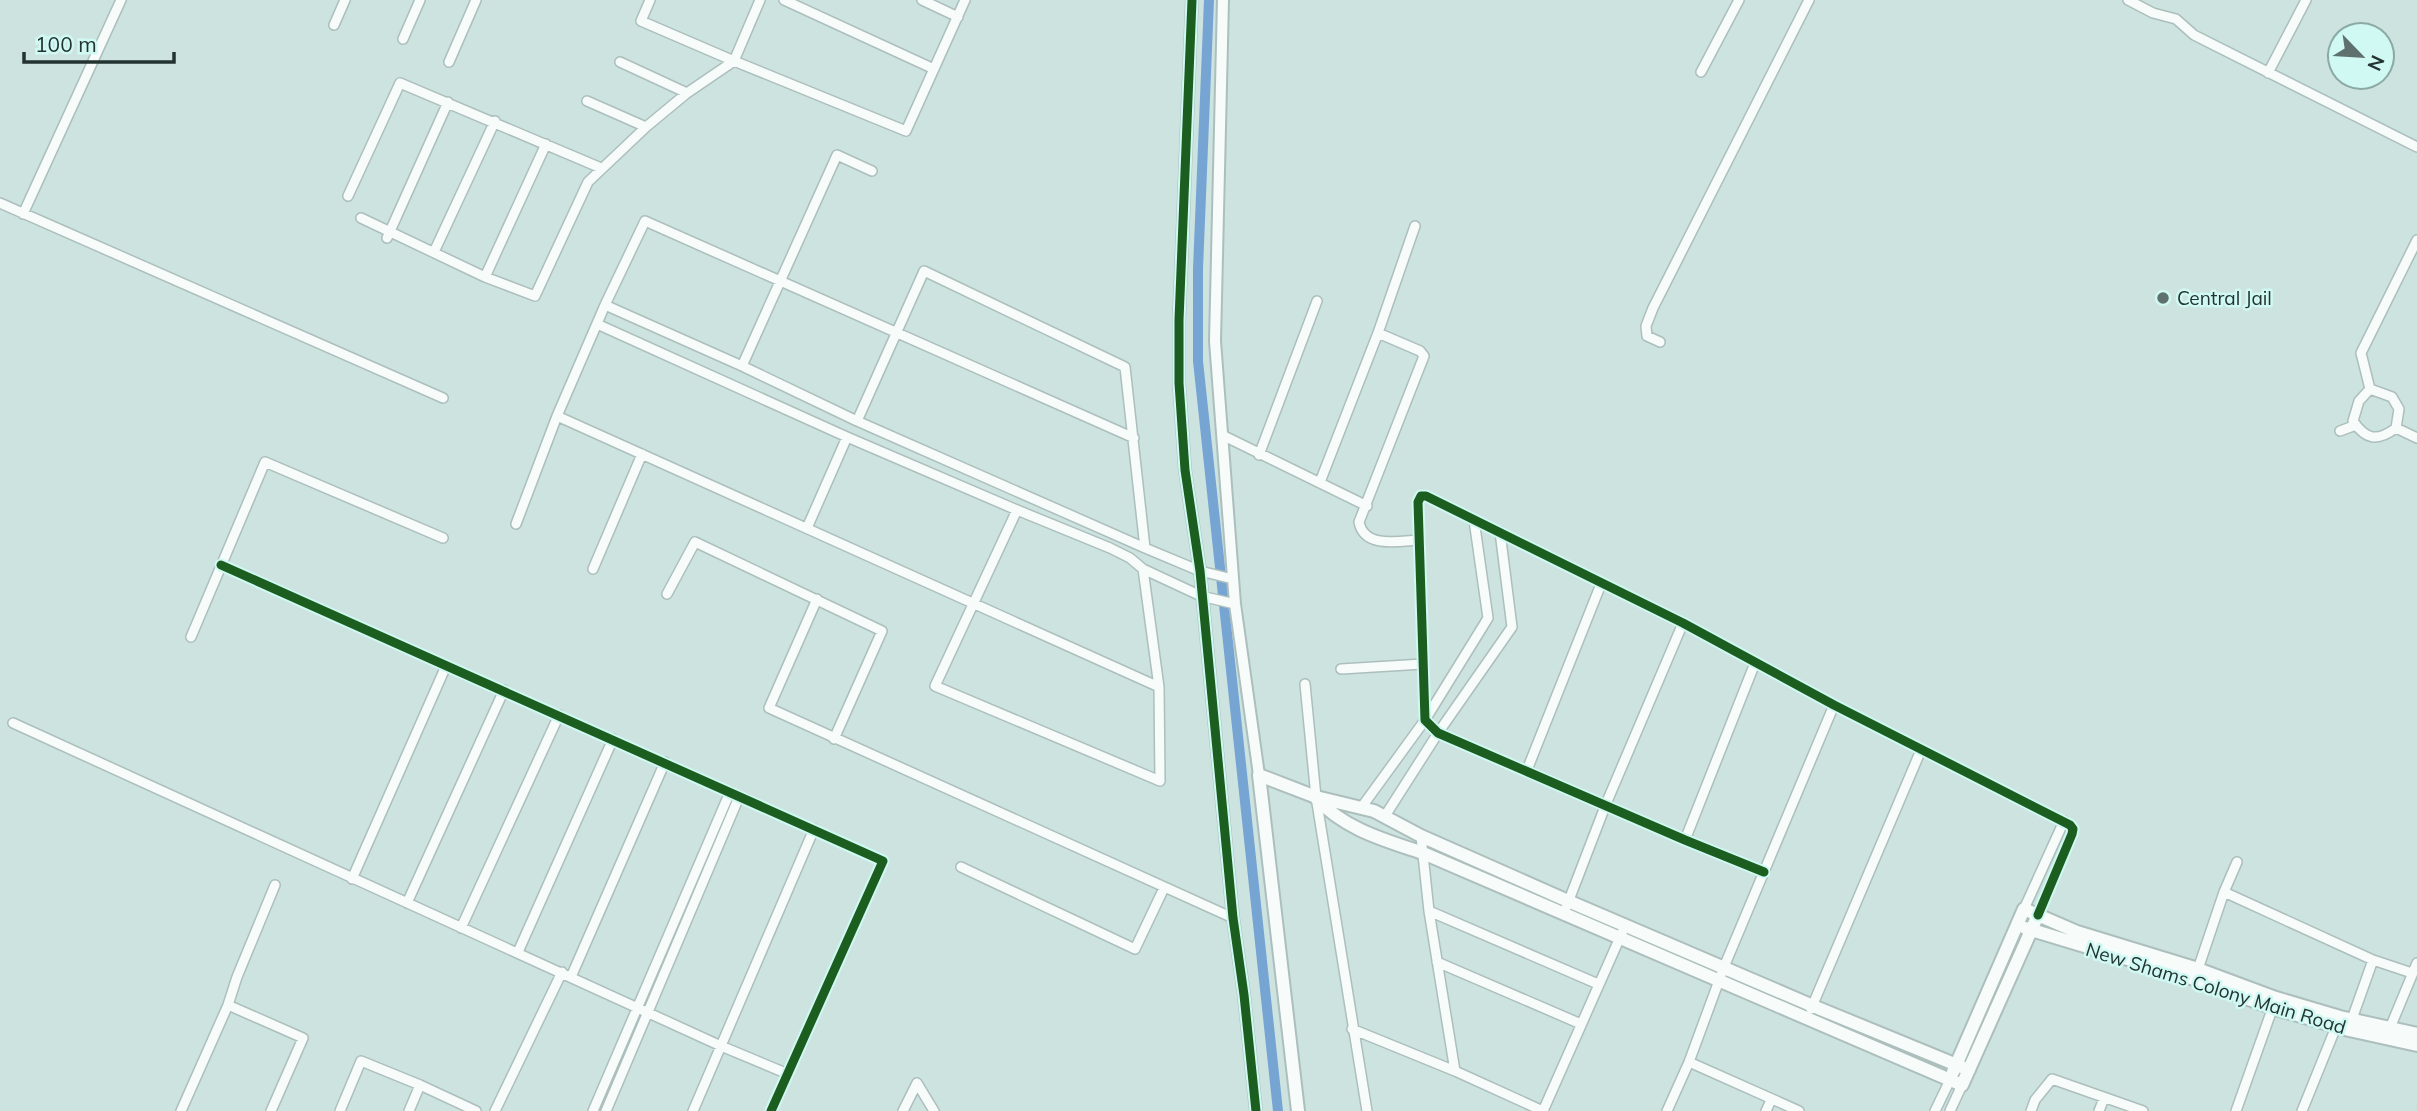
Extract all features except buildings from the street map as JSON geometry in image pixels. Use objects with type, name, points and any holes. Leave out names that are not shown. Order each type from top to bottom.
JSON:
[{"type":"main road","points":[[1298,1111],[1259,775],[1316,797],[1385,816],[1566,907]]},
{"type":"main road","points":[[1316,797],[1335,816],[1365,834],[1566,907],[1810,1012],[1962,1085],[1963,1067],[2024,909]]},
{"type":"main road","name":"New Shams Colony Main Road","points":[[2024,909],[2077,932],[2197,969],[2274,1003]]},
{"type":"main road","points":[[1950,1080],[1963,1067],[2038,915]]},
{"type":"main road","name":"New Shams Colony Main Road","points":[[2017,925],[2417,1045]]},
{"type":"main road","points":[[1810,1012],[1963,1067]]},
{"type":"main road","name":"New Shams Colony Main Road","points":[[2343,1021],[2417,1034]]},
{"type":"street","points":[[23,214],[121,0]]},
{"type":"street","points":[[334,25],[345,0]]},
{"type":"street","points":[[403,39],[420,0]]},
{"type":"street","points":[[449,62],[476,0]]},
{"type":"street","points":[[650,0],[641,21],[906,131],[965,0]]},
{"type":"street","points":[[361,218],[388,235],[535,296],[588,182],[646,127],[687,93],[734,61],[760,0]]},
{"type":"street","points":[[784,0],[934,69]]},
{"type":"street","points":[[922,0],[958,16]]},
{"type":"street","points":[[1192,0],[1179,358],[1185,470],[1206,597],[1233,918],[1256,1111]]},
{"type":"street","points":[[1223,0],[1215,341],[1230,604],[1259,775]]},
{"type":"street","points":[[1701,72],[1739,0]]},
{"type":"street","points":[[1660,342],[1647,336],[1646,326],[1653,308],[1809,0]]},
{"type":"street","points":[[2129,0],[2153,13],[2176,19],[2194,35],[2417,147]]},
{"type":"street","points":[[2268,73],[2306,0]]},
{"type":"street","points":[[620,62],[687,93]]},
{"type":"street","points":[[348,196],[400,83],[601,168]]},
{"type":"street","points":[[587,101],[646,127]]},
{"type":"street","points":[[388,235],[448,102]]},
{"type":"street","points":[[434,252],[495,121]]},
{"type":"street","points":[[485,277],[546,144]]},
{"type":"street","points":[[742,366],[837,155],[872,171]]},
{"type":"street","points":[[0,203],[443,398]]},
{"type":"street","points":[[516,524],[557,415],[645,221],[1134,438]]},
{"type":"street","points":[[1320,482],[1378,333],[1415,226]]},
{"type":"street","points":[[2370,389],[2361,353],[2417,240]]},
{"type":"street","points":[[857,421],[924,271],[1125,367],[1145,548]]},
{"type":"street","points":[[1259,455],[1317,301]]},
{"type":"street","points":[[606,305],[857,421],[1145,548],[1230,579]]},
{"type":"street","points":[[597,324],[847,437],[1110,548],[1130,558],[1143,569],[1206,597],[1230,604]]},
{"type":"street","points":[[1378,333],[1420,351],[1424,356],[1359,522],[1361,530],[1370,539],[1391,542],[1419,540]]},
{"type":"street","points":[[2370,389],[2392,397],[2399,409],[2396,428],[2387,435],[2376,438],[2368,436],[2353,421],[2359,401],[2370,389]]},
{"type":"street","points":[[557,415],[1159,687]]},
{"type":"street","points":[[2340,431],[2356,425]]},
{"type":"street","points":[[2396,428],[2417,439]]},
{"type":"street","points":[[1222,435],[1367,506]]},
{"type":"street","points":[[807,528],[847,437]]},
{"type":"street","points":[[593,569],[642,454]]},
{"type":"street","points":[[191,637],[265,462],[443,538]]},
{"type":"street","points":[[1764,873],[1438,733],[1424,720],[1418,502],[1421,496],[1426,496],[1683,623],[1834,705],[2064,821],[2073,829],[2072,834],[2038,915]]},
{"type":"street","points":[[1017,510],[935,686],[1160,781],[1159,687],[1143,569]]},
{"type":"street","points":[[1361,808],[1424,720],[1488,618],[1474,520]]},
{"type":"street","points":[[1385,816],[1438,733],[1512,627],[1500,532]]},
{"type":"street","points":[[667,594],[695,542],[882,631],[834,739]]},
{"type":"street","points":[[221,565],[883,861],[771,1111]]},
{"type":"street","points":[[1527,770],[1601,584]]},
{"type":"street","points":[[817,599],[769,708],[1233,918]]},
{"type":"street","points":[[1566,907],[1605,805],[1683,623]]},
{"type":"street","points":[[1685,840],[1755,663]]},
{"type":"street","points":[[1341,669],[1423,664]]},
{"type":"street","points":[[352,879],[446,666]]},
{"type":"street","points":[[1305,684],[1316,797],[1367,1111]]},
{"type":"street","points":[[407,903],[504,690]]},
{"type":"street","points":[[1668,1111],[1722,973],[1834,705]]},
{"type":"street","points":[[461,928],[559,715]]},
{"type":"street","points":[[13,723],[649,1014],[788,1073]]},
{"type":"street","points":[[518,952],[613,739]]},
{"type":"street","points":[[1810,1012],[1921,750]]},
{"type":"street","points":[[495,1111],[567,975],[666,762]]},
{"type":"street","points":[[593,1111],[735,795]]},
{"type":"street","points":[[606,1111],[649,1014],[735,795]]},
{"type":"street","points":[[2024,909],[2064,821]]},
{"type":"street","points":[[693,1111],[814,829]]},
{"type":"street","points":[[1421,836],[1429,911],[1455,1071]]},
{"type":"street","points":[[2197,969],[2224,892],[2238,862]]},
{"type":"street","points":[[961,867],[1135,949],[1164,888]]},
{"type":"street","points":[[181,1111],[228,1005],[275,885]]},
{"type":"street","points":[[2224,892],[2373,960],[2412,973]]},
{"type":"street","points":[[1429,911],[1598,984]]},
{"type":"street","points":[[1352,1029],[1543,1111],[1622,931]]},
{"type":"street","points":[[2302,1111],[2373,960]]},
{"type":"street","points":[[1437,962],[1581,1024]]},
{"type":"street","points":[[2390,1028],[2417,963]]},
{"type":"street","points":[[2236,1111],[2274,1003]]},
{"type":"street","points":[[228,1005],[303,1038],[271,1111]]},
{"type":"street","points":[[340,1111],[361,1061],[476,1111]]},
{"type":"street","points":[[1689,1062],[1799,1111]]},
{"type":"street","points":[[2031,1111],[2035,1100],[2052,1079],[2143,1111]]},
{"type":"street","points":[[1935,1111],[1950,1080]]},
{"type":"street","points":[[903,1111],[917,1083],[934,1111]]},
{"type":"street","points":[[409,1111],[421,1085]]},
{"type":"street","points":[[1950,1111],[1962,1085]]},
{"type":"street","points":[[2099,1111],[2104,1098]]},
{"type":"street","points":[[1766,1111],[1771,1100]]},
{"type":"waterway","points":[[1209,0],[1198,269],[1198,361],[1278,1111]]},
{"type":"cycle path","points":[[1192,0],[1179,320],[1179,383],[1185,470],[1200,571],[1233,918],[1256,1111]]},
{"type":"cycle path","points":[[1764,872],[1438,733],[1425,720],[1418,502],[1421,496],[1426,496],[1683,623],[1834,705],[2070,825],[2072,834],[2038,915]]},
{"type":"cycle path","points":[[221,565],[883,861],[771,1111]]},
{"type":"place","name":"Central Jail","points":[[2163,298]]}]
